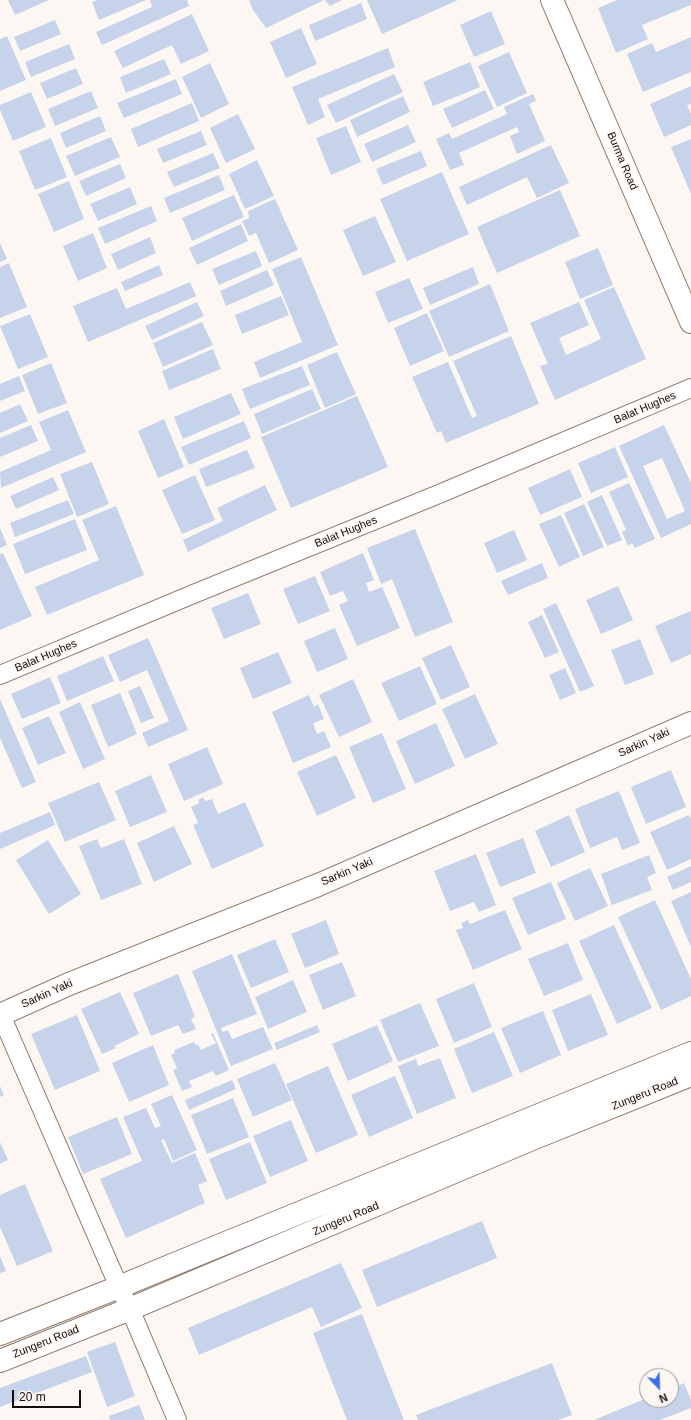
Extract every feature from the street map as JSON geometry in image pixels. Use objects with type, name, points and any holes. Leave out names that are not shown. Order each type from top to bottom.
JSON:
[{"type":"street","name":"Burma Road","points":[[552,0],[691,322]]},
{"type":"street","name":"Balat Hughes","points":[[0,675],[439,494],[691,388]]},
{"type":"street","name":"Sarkin Yaki","points":[[0,1015],[69,984],[318,884],[691,723]]},
{"type":"street","points":[[0,1015],[130,1309],[177,1420]]},
{"type":"street","points":[[0,1334],[119,1287],[206,1250],[691,1053]]},
{"type":"street","name":"Zungeru Road","points":[[0,1361],[130,1309],[532,1139],[691,1075]]},
{"type":"building","points":[[8,0],[49,0],[15,15]]},
{"type":"building","points":[[97,0],[146,0],[99,20],[92,2]]},
{"type":"building","points":[[150,0],[187,0],[189,6],[102,45],[96,32],[152,7]]},
{"type":"building","points":[[249,0],[324,0],[266,28],[253,10]]},
{"type":"building","points":[[325,0],[342,0],[330,6]]},
{"type":"building","points":[[367,0],[458,0],[382,34]]},
{"type":"building","points":[[617,0],[691,0],[691,5],[642,25],[648,39],[616,53],[598,8]]},
{"type":"building","points":[[361,3],[367,19],[315,41],[309,25]]},
{"type":"building","points":[[491,11],[505,44],[474,57],[460,25]]},
{"type":"building","points":[[192,14],[209,51],[181,64],[172,45],[123,68],[114,51]]},
{"type":"building","points":[[55,20],[61,34],[20,51],[14,37]]},
{"type":"building","points":[[301,28],[317,64],[286,78],[270,42]]},
{"type":"building","points":[[7,36],[26,80],[0,91],[0,39]]},
{"type":"building","points":[[691,37],[691,72],[643,92],[627,54],[652,43],[656,52]]},
{"type":"building","points":[[69,44],[75,59],[31,77],[25,62]]},
{"type":"building","points":[[388,48],[395,67],[318,99],[325,117],[308,125],[292,87]]},
{"type":"building","points":[[509,52],[527,93],[497,107],[478,66]]},
{"type":"building","points":[[164,59],[171,74],[126,93],[120,77]]},
{"type":"building","points":[[470,62],[480,87],[433,106],[423,82]]},
{"type":"building","points":[[210,63],[229,104],[201,118],[182,77]]},
{"type":"building","points":[[76,68],[83,84],[47,99],[40,83]]},
{"type":"building","points":[[394,74],[403,92],[336,123],[327,105]]},
{"type":"building","points":[[176,79],[182,94],[124,118],[117,103]]},
{"type":"building","points":[[691,86],[691,104],[687,105],[691,114],[691,125],[664,137],[650,104]]},
{"type":"building","points":[[485,90],[494,109],[452,128],[443,109]]},
{"type":"building","points":[[91,91],[98,108],[55,126],[48,109]]},
{"type":"building","points":[[31,92],[46,127],[13,141],[0,110],[0,105]]},
{"type":"building","points":[[533,94],[536,101],[529,104],[545,141],[517,154],[510,136],[519,132],[517,127],[459,153],[464,165],[450,170],[436,139],[449,133],[452,139],[507,114],[504,107]]},
{"type":"building","points":[[403,96],[410,112],[357,137],[350,120]]},
{"type":"building","points":[[192,103],[199,121],[138,147],[131,129]]},
{"type":"building","points":[[238,114],[255,149],[226,163],[210,128]]},
{"type":"building","points":[[100,116],[106,131],[66,148],[60,133]]},
{"type":"building","points":[[408,125],[416,142],[372,162],[364,144]]},
{"type":"building","points":[[346,126],[361,162],[331,175],[316,138]]},
{"type":"building","points":[[201,131],[207,145],[163,163],[157,149]]},
{"type":"building","points":[[111,137],[120,157],[75,176],[66,156]]},
{"type":"building","points":[[51,138],[67,177],[35,190],[19,151]]},
{"type":"building","points":[[691,139],[691,194],[671,147]]},
{"type":"building","points":[[551,145],[569,183],[537,198],[527,177],[467,205],[459,187]]},
{"type":"building","points":[[421,151],[427,166],[383,185],[376,169]]},
{"type":"building","points":[[213,153],[220,168],[174,187],[167,172]]},
{"type":"building","points":[[257,160],[274,196],[245,209],[229,174]]},
{"type":"building","points":[[120,164],[126,178],[86,196],[79,181]]},
{"type":"building","points":[[442,172],[469,234],[407,261],[380,199]]},
{"type":"building","points":[[219,175],[225,190],[170,213],[164,198]]},
{"type":"building","points":[[69,181],[84,219],[54,232],[38,194]]},
{"type":"building","points":[[130,187],[137,204],[98,221],[90,204]]},
{"type":"building","points":[[560,190],[580,236],[497,273],[477,227]]},
{"type":"building","points":[[234,195],[244,217],[192,241],[182,218]]},
{"type":"building","points":[[275,199],[298,250],[269,263],[256,233],[249,236],[242,221],[249,218],[248,211]]},
{"type":"building","points":[[151,206],[157,221],[105,244],[98,228]]},
{"type":"building","points":[[375,216],[396,262],[363,276],[343,230]]},
{"type":"building","points":[[241,224],[248,241],[197,265],[189,248]]},
{"type":"building","points":[[93,233],[107,268],[78,281],[63,246]]},
{"type":"building","points":[[150,237],[156,253],[118,270],[111,254]]},
{"type":"building","points":[[0,243],[7,259],[0,262]]},
{"type":"building","points":[[598,248],[613,285],[580,299],[565,262]]},
{"type":"building","points":[[256,251],[262,266],[219,285],[212,269]]},
{"type":"building","points":[[301,257],[338,345],[260,378],[254,362],[302,342],[272,269]]},
{"type":"building","points":[[9,263],[27,307],[0,318],[0,267]]},
{"type":"building","points":[[159,265],[163,275],[125,291],[121,282]]},
{"type":"building","points":[[473,267],[479,284],[430,305],[423,288]]},
{"type":"building","points":[[267,270],[274,285],[226,306],[220,291]]},
{"type":"building","points":[[409,278],[423,309],[388,323],[375,292]]},
{"type":"building","points":[[190,282],[196,296],[88,342],[73,306],[117,288],[126,309]]},
{"type":"building","points":[[490,284],[509,331],[449,357],[429,311]]},
{"type":"building","points":[[614,287],[646,359],[555,400],[540,366],[548,364],[530,323],[579,302],[589,325],[559,338],[566,355],[601,339],[584,300]]},
{"type":"building","points":[[281,296],[289,315],[242,334],[235,315]]},
{"type":"building","points":[[197,302],[204,316],[152,340],[145,326]]},
{"type":"building","points":[[427,313],[444,351],[410,366],[394,328]]},
{"type":"building","points":[[30,314],[48,357],[18,369],[0,326]]},
{"type":"building","points":[[202,322],[213,345],[163,367],[153,343]]},
{"type":"building","points":[[511,336],[539,404],[446,443],[441,431],[437,433],[412,377],[448,362],[472,418],[477,416],[453,361]]},
{"type":"building","points":[[213,349],[221,369],[169,390],[162,371]]},
{"type":"building","points":[[337,352],[356,394],[325,408],[307,365]]},
{"type":"building","points":[[51,363],[67,403],[38,414],[22,375]]},
{"type":"building","points":[[302,366],[310,385],[250,409],[242,389]]},
{"type":"building","points":[[19,376],[25,391],[0,401],[0,384]]},
{"type":"building","points":[[312,389],[321,409],[262,434],[254,414]]},
{"type":"building","points":[[231,393],[241,414],[183,439],[174,417]]},
{"type":"building","points":[[357,396],[388,467],[291,508],[261,437]]},
{"type":"building","points":[[20,404],[28,421],[0,433],[0,413]]},
{"type":"building","points":[[68,410],[86,452],[1,488],[0,472],[51,450],[39,422]]},
{"type":"building","points":[[164,419],[184,467],[158,478],[138,431]]},
{"type":"building","points":[[244,421],[251,438],[189,465],[181,447]]},
{"type":"building","points":[[31,425],[38,441],[0,457],[0,438]]},
{"type":"building","points":[[664,425],[691,483],[691,524],[661,538],[619,446]],"holes":[[[662,458],[685,511],[667,519],[643,466]]]},
{"type":"building","points":[[615,447],[628,477],[591,493],[578,463]]},
{"type":"building","points":[[247,450],[255,468],[206,487],[199,469]]},
{"type":"building","points":[[92,462],[109,504],[77,517],[60,474]]},
{"type":"building","points":[[570,469],[582,497],[540,515],[528,488]]},
{"type":"building","points":[[195,475],[215,520],[182,534],[162,490]]},
{"type":"building","points":[[53,477],[59,490],[16,509],[10,496]]},
{"type":"building","points":[[629,483],[655,539],[635,548],[632,543],[628,546],[622,532],[626,530],[609,492]]},
{"type":"building","points":[[265,485],[277,510],[188,552],[183,540],[223,521],[217,508]]},
{"type":"building","points":[[602,495],[622,540],[607,546],[587,502]]},
{"type":"building","points":[[68,500],[74,514],[15,537],[10,523]]},
{"type":"building","points":[[584,504],[604,547],[583,556],[564,513]]},
{"type":"building","points":[[116,506],[144,575],[47,615],[35,587],[99,560],[82,520]]},
{"type":"building","points":[[561,515],[580,557],[559,567],[539,524]]},
{"type":"building","points":[[75,519],[87,550],[25,574],[13,544]]},
{"type":"building","points":[[0,528],[7,545],[0,548]]},
{"type":"building","points":[[415,529],[453,622],[415,637],[392,579],[381,584],[367,548]]},
{"type":"building","points":[[514,530],[527,560],[497,573],[484,543]]},
{"type":"building","points":[[3,553],[32,616],[0,630],[0,554]]},
{"type":"building","points":[[363,553],[374,580],[366,583],[369,592],[382,587],[400,628],[357,646],[339,605],[348,601],[343,591],[330,596],[320,572]]},
{"type":"building","points":[[542,563],[548,578],[508,595],[501,581]]},
{"type":"building","points":[[315,576],[330,611],[298,624],[283,589]]},
{"type":"building","points":[[618,586],[633,620],[601,634],[586,600]]},
{"type":"building","points":[[248,593],[261,624],[224,639],[211,608]]},
{"type":"building","points":[[556,603],[594,686],[580,692],[543,609]]},
{"type":"building","points":[[691,611],[691,654],[671,663],[655,626]]},
{"type":"building","points":[[542,615],[559,652],[545,658],[528,622]]},
{"type":"building","points":[[335,628],[348,659],[317,672],[304,641]]},
{"type":"building","points":[[148,638],[188,730],[148,747],[142,733],[169,721],[147,670],[120,682],[108,655]]},
{"type":"building","points":[[640,639],[654,674],[625,685],[611,650]]},
{"type":"building","points":[[451,645],[470,687],[441,700],[422,658]]},
{"type":"building","points":[[278,652],[292,683],[253,699],[240,668]]},
{"type":"building","points":[[103,656],[114,681],[67,701],[57,676]]},
{"type":"building","points":[[420,666],[437,704],[399,721],[381,683]]},
{"type":"building","points":[[565,668],[576,693],[560,700],[549,675]]},
{"type":"building","points":[[50,677],[61,703],[22,719],[11,694]]},
{"type":"building","points":[[353,679],[372,722],[339,737],[319,695]]},
{"type":"building","points":[[140,686],[154,718],[141,723],[128,691]]},
{"type":"building","points":[[120,693],[137,734],[108,747],[91,705]]},
{"type":"building","points":[[475,694],[498,744],[465,759],[442,709]]},
{"type":"building","points":[[309,695],[314,707],[318,704],[324,719],[313,723],[317,734],[324,731],[331,747],[293,763],[272,712]]},
{"type":"building","points":[[0,699],[36,782],[22,788],[0,738]]},
{"type":"building","points":[[80,702],[105,759],[83,769],[59,712]]},
{"type":"building","points":[[49,716],[66,753],[38,765],[22,728]]},
{"type":"building","points":[[436,723],[455,766],[415,784],[396,741]]},
{"type":"building","points":[[382,733],[406,789],[373,803],[349,747]]},
{"type":"building","points":[[207,747],[223,784],[184,801],[168,764]]},
{"type":"building","points":[[336,755],[356,798],[317,816],[297,772]]},
{"type":"building","points":[[671,770],[686,807],[646,824],[631,787]]},
{"type":"building","points":[[151,775],[167,812],[130,827],[115,791]]},
{"type":"building","points":[[99,782],[116,820],[65,842],[48,803]]},
{"type":"building","points":[[619,791],[640,843],[622,850],[617,837],[590,848],[575,809]]},
{"type":"building","points":[[203,797],[205,801],[212,799],[218,814],[245,802],[264,846],[212,869],[193,825],[198,823],[191,807],[199,803],[198,800]]},
{"type":"building","points":[[50,812],[55,825],[0,849],[0,833]]},
{"type":"building","points":[[569,815],[585,852],[551,867],[535,831]]},
{"type":"building","points":[[689,815],[691,819],[691,859],[667,870],[650,832]]},
{"type":"building","points":[[174,826],[192,864],[154,882],[137,843]]},
{"type":"building","points":[[523,838],[536,873],[500,887],[486,853]]},
{"type":"building","points":[[97,839],[101,848],[124,839],[142,884],[101,900],[79,846]]},
{"type":"building","points":[[48,840],[81,894],[49,914],[16,860]]},
{"type":"building","points":[[476,854],[496,905],[479,912],[474,902],[450,911],[434,871]]},
{"type":"building","points":[[649,855],[656,873],[647,877],[652,890],[612,905],[601,874]]},
{"type":"building","points":[[691,866],[691,882],[673,890],[667,877]]},
{"type":"building","points":[[590,868],[608,906],[575,921],[557,883]]},
{"type":"building","points":[[551,882],[566,919],[528,935],[512,898]]},
{"type":"building","points":[[691,892],[691,947],[671,901]]},
{"type":"building","points":[[655,900],[691,979],[691,996],[661,1010],[618,917]]},
{"type":"building","points":[[505,910],[522,949],[473,970],[456,930],[463,928],[461,923],[468,920],[470,924]]},
{"type":"building","points":[[326,920],[339,954],[305,968],[291,934]]},
{"type":"building","points":[[614,925],[652,1008],[617,1024],[579,941]]},
{"type":"building","points":[[275,939],[289,972],[251,988],[237,955]]},
{"type":"building","points":[[568,943],[583,980],[544,996],[528,959]]},
{"type":"building","points":[[232,954],[257,1014],[221,1028],[223,1032],[228,1030],[232,1039],[263,1027],[273,1049],[231,1066],[192,971]]},
{"type":"building","points":[[342,962],[356,996],[323,1010],[309,975]]},
{"type":"building","points":[[178,974],[195,1017],[191,1019],[196,1029],[183,1034],[178,1025],[151,1036],[133,993]]},
{"type":"building","points":[[293,980],[307,1012],[268,1029],[255,997]]},
{"type":"building","points":[[474,983],[492,1027],[454,1043],[436,999]]},
{"type":"building","points":[[120,992],[139,1034],[114,1046],[116,1048],[102,1054],[81,1009]]},
{"type":"building","points":[[591,994],[608,1035],[568,1051],[552,1010]]},
{"type":"building","points":[[420,1003],[439,1046],[398,1062],[380,1020]]},
{"type":"building","points":[[543,1011],[561,1055],[520,1073],[501,1028]]},
{"type":"building","points":[[77,1015],[100,1071],[55,1090],[31,1034]]},
{"type":"building","points":[[317,1025],[320,1032],[277,1050],[274,1043]]},
{"type":"building","points":[[377,1025],[393,1061],[348,1081],[332,1044]]},
{"type":"building","points":[[494,1032],[513,1076],[472,1093],[454,1049]]},
{"type":"building","points":[[213,1033],[229,1070],[216,1076],[213,1071],[189,1081],[192,1087],[182,1091],[173,1070],[177,1068],[171,1055],[175,1053],[174,1050],[194,1042],[196,1045],[198,1044],[201,1050],[216,1043],[211,1034]]},
{"type":"building","points":[[153,1045],[169,1085],[129,1102],[112,1063]]},
{"type":"building","points":[[440,1058],[456,1098],[417,1114],[398,1066],[416,1059],[418,1066]]},
{"type":"building","points":[[275,1063],[292,1100],[253,1117],[237,1079]]},
{"type":"building","points":[[328,1066],[358,1135],[316,1153],[286,1084]]},
{"type":"building","points":[[395,1076],[413,1118],[369,1137],[351,1095]]},
{"type":"building","points":[[232,1080],[236,1089],[189,1110],[185,1100]]},
{"type":"building","points":[[0,1086],[4,1095],[0,1097]]},
{"type":"building","points":[[172,1095],[197,1150],[173,1161],[164,1139],[161,1140],[172,1163],[195,1153],[207,1181],[198,1185],[205,1203],[126,1238],[100,1179],[142,1161],[123,1117],[146,1108],[155,1128],[161,1126],[151,1104]]},
{"type":"building","points":[[233,1098],[249,1137],[207,1154],[191,1115]]},
{"type":"building","points":[[117,1117],[132,1154],[83,1174],[68,1137]]},
{"type":"building","points":[[291,1120],[308,1161],[270,1177],[253,1136]]},
{"type":"building","points":[[0,1142],[8,1160],[0,1164]]},
{"type":"building","points":[[250,1142],[267,1183],[226,1200],[209,1159]]},
{"type":"building","points":[[25,1184],[53,1251],[17,1266],[0,1227],[0,1195]]},
{"type":"building","points":[[482,1221],[497,1258],[377,1307],[362,1270]]},
{"type":"building","points":[[0,1256],[6,1271],[0,1273]]},
{"type":"building","points":[[341,1263],[362,1308],[321,1327],[312,1307],[199,1355],[188,1328]]},
{"type":"building","points":[[362,1314],[404,1420],[347,1420],[313,1333]]},
{"type":"building","points":[[115,1342],[135,1396],[107,1407],[87,1352]]},
{"type":"building","points":[[86,1356],[92,1372],[0,1407],[0,1388]]},
{"type":"building","points":[[552,1363],[572,1415],[558,1420],[418,1420],[416,1415]]},
{"type":"building","points":[[684,1383],[691,1400],[691,1408],[660,1420],[594,1420],[639,1401],[639,1408],[679,1408],[679,1385]]},
{"type":"building","points":[[139,1405],[145,1420],[110,1420],[109,1416]]}]
